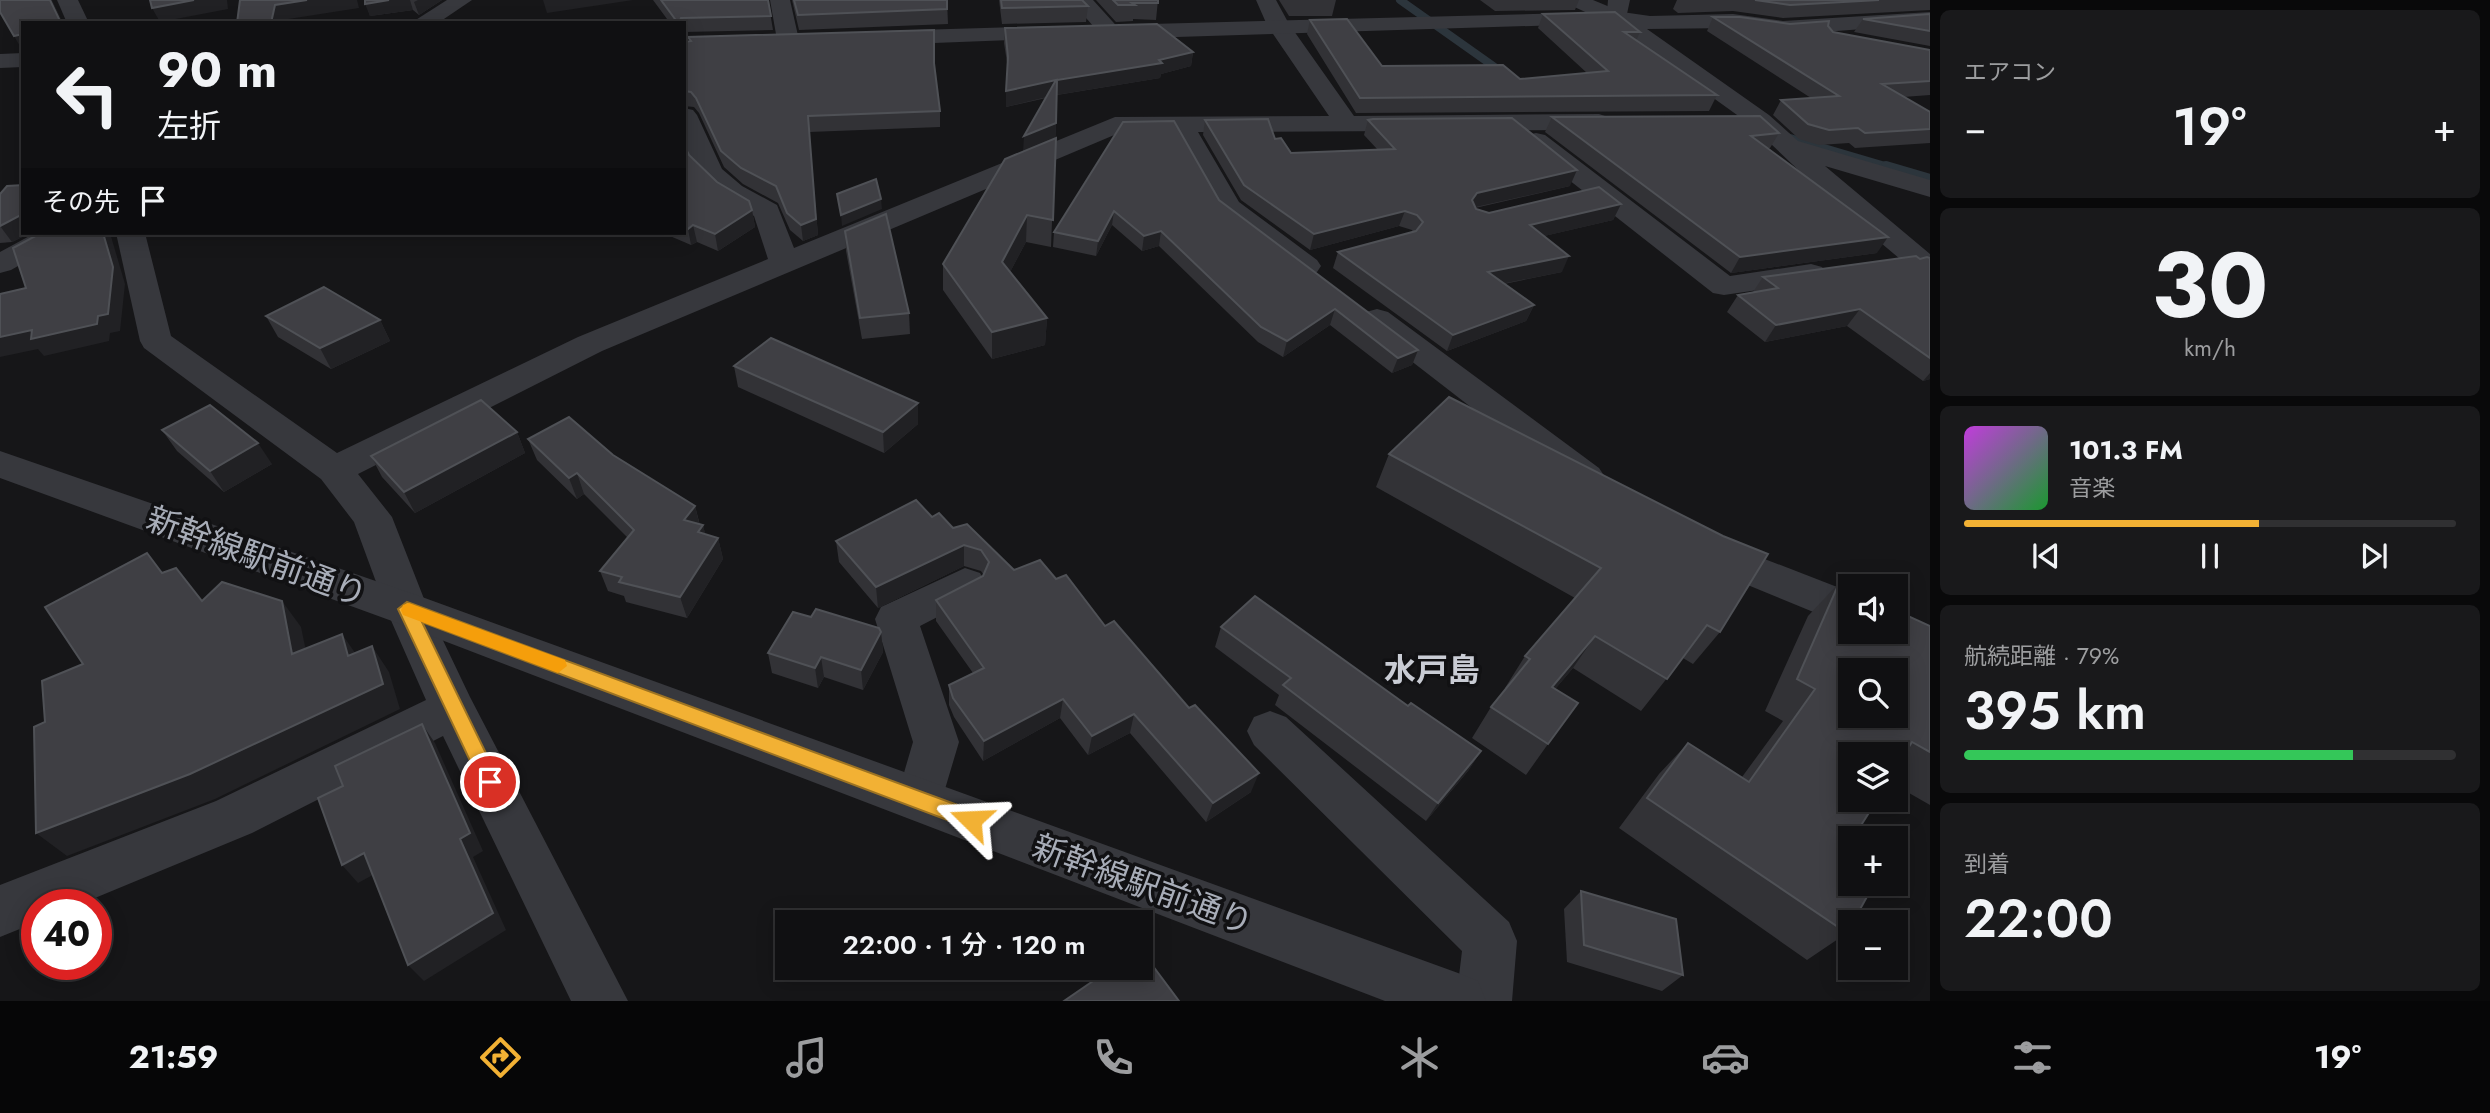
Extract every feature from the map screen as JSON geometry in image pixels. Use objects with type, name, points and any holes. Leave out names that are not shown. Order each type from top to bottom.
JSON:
[{"type":"street","points":[[68,0],[77,21]]},
{"type":"street","points":[[425,21],[462,0]]},
{"type":"street","points":[[780,0],[788,40]]},
{"type":"street","points":[[1081,0],[1111,32]]},
{"type":"street","points":[[1266,0],[1278,25],[1346,122]]},
{"type":"street","points":[[1575,0],[1618,9],[1650,23],[1733,21],[1861,44]]},
{"type":"street","points":[[855,38],[1111,32],[1618,9],[1790,145],[1840,194],[1923,264]]},
{"type":"street","points":[[1783,28],[1930,18]]},
{"type":"street","points":[[762,41],[815,39]]},
{"type":"street","points":[[0,61],[21,60]]},
{"type":"street","points":[[1719,120],[1760,120]]},
{"type":"street","points":[[334,470],[590,344],[1115,125],[1624,122]]},
{"type":"street","points":[[686,124],[696,171],[729,193],[767,211],[784,262]]},
{"type":"street","points":[[1181,124],[1228,207],[1328,276],[1612,496]]},
{"type":"street","points":[[1516,124],[1584,193],[1724,286],[1839,269]]},
{"type":"street","points":[[1790,145],[1930,189]]},
{"type":"street","points":[[0,264],[52,235]]},
{"type":"street","points":[[130,235],[156,341],[334,470],[372,517],[407,609],[453,709],[600,1001]]},
{"type":"street","points":[[1878,264],[1923,264]]},
{"type":"street","name":"新幹線駅前通り","points":[[0,464],[407,609],[1458,1001]]},
{"type":"street","points":[[1679,538],[1713,555],[1838,605]]},
{"type":"street","points":[[920,800],[936,742],[896,619],[965,584]]},
{"type":"street","points":[[0,911],[234,817],[453,709]]},
{"type":"street","points":[[1270,731],[1490,941],[1484,1001]]},
{"type":"building","points":[[0,0],[50,0],[60,21],[21,21],[21,34],[14,36],[0,12]]},
{"type":"building","points":[[150,0],[194,0],[152,8]]},
{"type":"building","points":[[240,0],[307,0],[275,5],[271,21],[237,21]]},
{"type":"building","points":[[365,0],[389,0],[365,4]]},
{"type":"building","points":[[661,0],[768,0],[771,16],[681,18],[677,21]]},
{"type":"building","points":[[794,0],[947,0],[947,9],[798,15]]},
{"type":"building","points":[[1001,0],[1082,0],[1088,6],[1002,8]]},
{"type":"building","points":[[1113,0],[1158,0],[1158,3],[1118,5]]},
{"type":"building","points":[[1755,0],[1879,0],[1790,5]]},
{"type":"building","points":[[1615,12],[1640,32],[1624,32],[1717,95],[1360,98],[1310,20],[1347,19],[1382,66],[1503,65],[1520,79],[1608,71],[1543,14]]},
{"type":"building","points":[[1930,14],[1930,31],[1863,19]]},
{"type":"building","points":[[1713,17],[1740,17],[1790,24],[1829,21],[1828,26],[1833,32],[1930,50],[1930,81],[1882,84],[1930,112],[1930,129],[1865,133],[1858,128],[1829,130],[1808,124],[1781,100],[1839,96]]},
{"type":"building","points":[[1157,24],[1193,52],[1159,60],[1162,63],[1057,80],[1056,123],[1024,136],[1056,80],[1006,91],[1008,57],[1005,28]]},
{"type":"building","points":[[934,30],[934,63],[940,111],[808,116],[816,219],[801,225],[787,213],[776,186],[741,168],[721,151],[696,98],[691,92],[686,91],[686,42],[691,41],[688,37]]},
{"type":"building","points":[[1760,116],[1779,133],[1751,136],[1888,237],[1740,257],[1552,117]]},
{"type":"building","points":[[1512,118],[1577,170],[1477,193],[1472,200],[1476,209],[1489,213],[1599,187],[1621,204],[1530,225],[1569,256],[1488,272],[1534,305],[1453,335],[1338,252],[1416,231],[1423,222],[1417,215],[1405,211],[1314,234],[1244,185],[1205,120],[1268,119],[1275,139],[1281,138],[1291,153],[1395,149],[1368,120],[1373,119]]},
{"type":"building","points":[[1174,121],[1219,200],[1418,350],[1398,358],[1335,309],[1287,341],[1261,327],[1161,231],[1144,236],[1114,211],[1098,241],[1054,232],[1123,122]]},
{"type":"building","points":[[1056,138],[1053,220],[1027,215],[1002,262],[1047,318],[992,332],[943,264],[1005,159]]},
{"type":"building","points":[[686,149],[717,182],[749,201],[752,210],[715,234],[693,225],[688,229]]},
{"type":"building","points":[[876,179],[881,199],[841,215],[837,194]]},
{"type":"building","points":[[21,185],[21,215],[0,226],[0,194],[7,186]]},
{"type":"building","points":[[886,214],[909,313],[860,318],[845,231]]},
{"type":"building","points":[[37,235],[104,235],[113,267],[108,314],[98,316],[97,324],[31,339],[32,330],[0,337],[0,294],[26,288],[13,248]]},
{"type":"building","points":[[1916,256],[1920,259],[1930,258],[1930,358],[1860,309],[1776,325],[1738,295],[1778,288],[1763,277]]},
{"type":"building","points":[[324,287],[380,320],[320,348],[266,316]]},
{"type":"building","points":[[771,338],[918,403],[883,432],[734,366]]},
{"type":"building","points":[[1449,397],[1723,536],[1768,554],[1720,632],[1707,625],[1667,679],[1595,636],[1552,687],[1578,703],[1548,744],[1491,707],[1530,659],[1525,656],[1601,568],[1389,454]]},
{"type":"building","points":[[481,400],[517,432],[404,492],[371,456]]},
{"type":"building","points":[[210,405],[258,443],[210,471],[162,430]]},
{"type":"building","points":[[569,417],[613,455],[695,506],[684,520],[703,525],[698,532],[718,538],[680,597],[619,582],[622,577],[600,571],[634,530],[577,473],[569,478],[528,439]]},
{"type":"building","points":[[916,500],[932,517],[939,513],[953,528],[967,524],[1014,570],[1040,560],[1056,579],[1066,575],[1105,626],[1114,621],[1189,708],[1195,705],[1259,773],[1213,803],[1134,714],[1092,736],[1063,699],[984,741],[953,698],[949,685],[984,668],[936,600],[983,576],[989,562],[981,550],[964,545],[876,587],[836,541]]},
{"type":"building","points":[[147,553],[162,573],[176,568],[202,601],[222,582],[282,601],[292,654],[342,634],[348,656],[372,646],[383,684],[190,774],[36,833],[34,727],[45,722],[42,681],[83,664],[45,607]]},
{"type":"building","points":[[1838,585],[1838,644],[1908,644],[1908,616],[1930,626],[1930,752],[1912,742],[1908,748],[1908,742],[1838,742],[1838,812],[1869,812],[1861,826],[1838,826],[1838,896],[1867,896],[1860,910],[1838,910],[1838,927],[1647,798],[1688,743],[1749,782],[1815,689],[1797,679]]},
{"type":"building","points":[[1255,596],[1408,706],[1411,703],[1481,751],[1438,803],[1283,685],[1291,678],[1221,627]]},
{"type":"building","points":[[816,609],[879,628],[881,632],[861,670],[821,657],[815,668],[768,653],[793,612],[811,617]]},
{"type":"building","points":[[422,724],[470,833],[460,839],[493,913],[408,965],[364,853],[342,865],[318,798],[343,786],[335,766]]},
{"type":"building","points":[[1581,891],[1676,919],[1683,975],[1584,945]]},
{"type":"building","points":[[1153,966],[1179,1001],[1064,1001],[1095,980],[1153,980]]},
{"type":"waterway","points":[[1400,0],[1506,75]]},
{"type":"waterway","points":[[1780,135],[1892,168]]},
{"type":"waterway","points":[[1886,166],[1930,179]]},
{"type":"slow traffic","points":[[409,610],[558,666]]},
{"type":"district","name":"水戸島","points":[[1432,670]]},
{"type":"route","points":[[490,782],[407,609],[971,820]]}]
